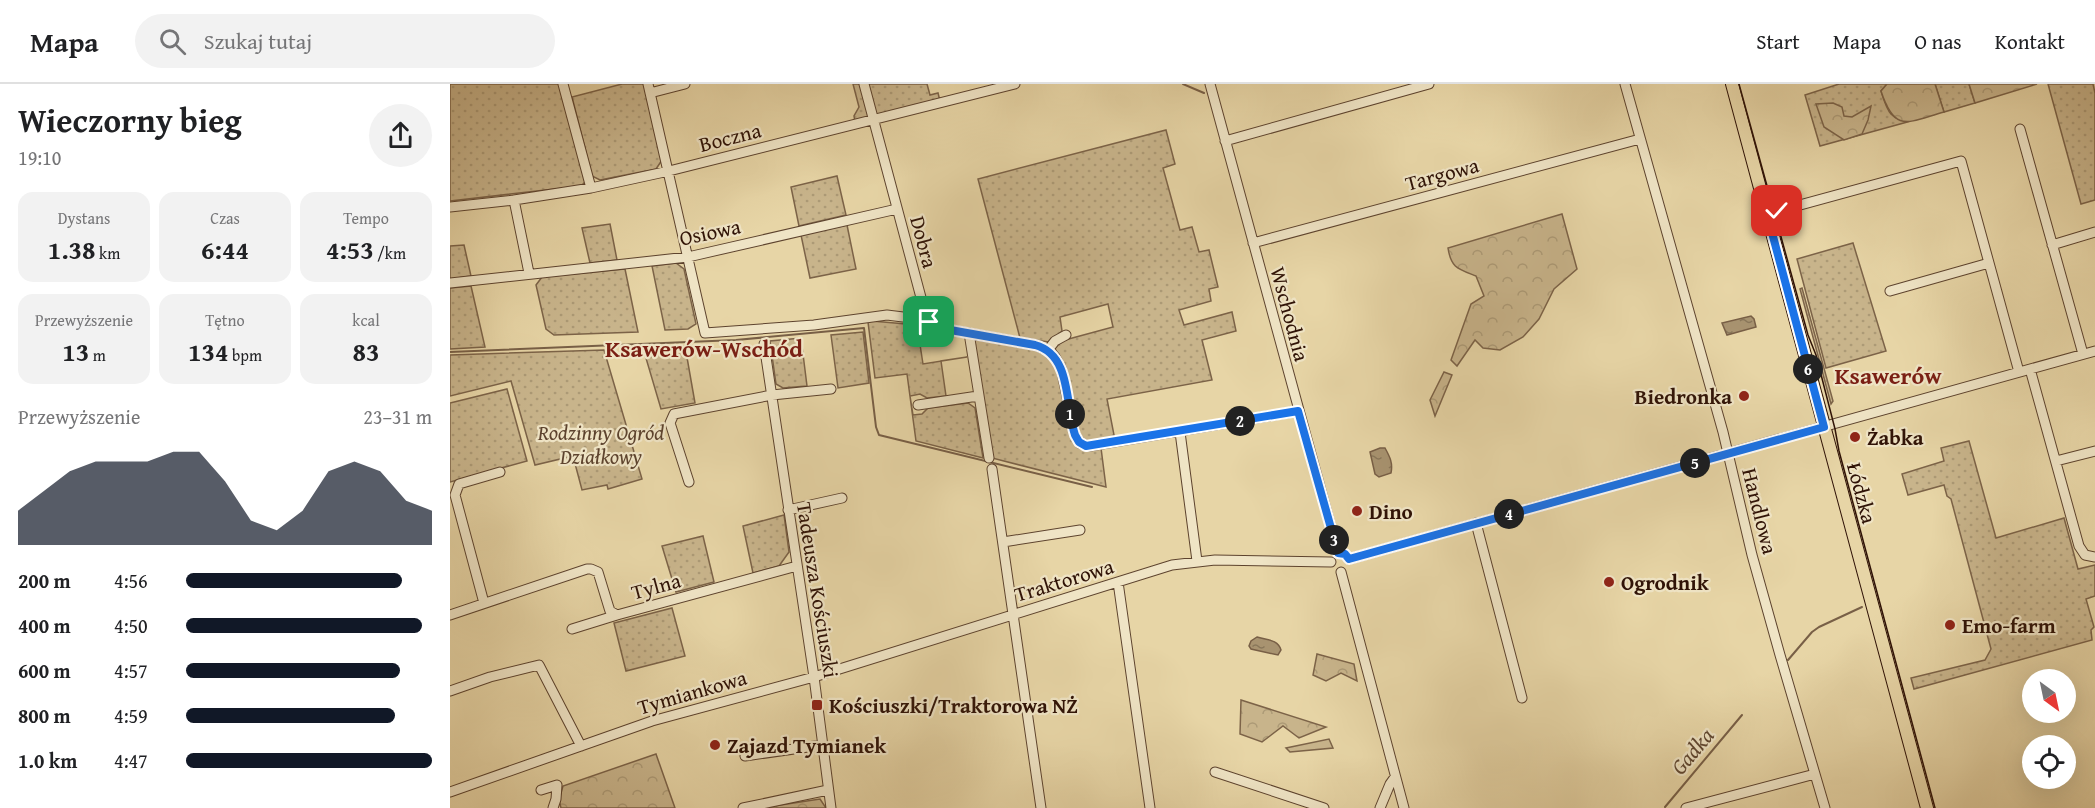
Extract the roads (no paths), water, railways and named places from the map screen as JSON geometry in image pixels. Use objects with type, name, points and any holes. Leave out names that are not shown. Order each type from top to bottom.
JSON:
[{"type":"main road","name":"Łódzka","points":[[1732,84],[1928,808]]},
{"type":"street","points":[[563,84],[591,188]]},
{"type":"street","points":[[685,84],[649,89],[705,333],[814,325],[887,315],[927,320],[937,327],[1035,345],[1048,350],[1062,368],[1076,438],[1081,444],[1090,446],[1298,411]]},
{"type":"street","name":"Dobra","points":[[864,84],[927,320]]},
{"type":"street","name":"Boczna","points":[[450,207],[591,188],[669,171],[1015,84]]},
{"type":"street","name":"Wschodnia","points":[[1210,84],[1338,553]]},
{"type":"street","points":[[1225,141],[1429,84]]},
{"type":"street","name":"Handlowa","points":[[1626,84],[1728,454],[1752,555],[1825,808]]},
{"type":"street","points":[[2020,129],[2083,354]]},
{"type":"street","name":"Targowa","points":[[1253,243],[1640,139]]},
{"type":"street","points":[[1767,214],[1961,161],[2019,372]]},
{"type":"street","points":[[514,200],[529,273]]},
{"type":"street","name":"Osiowa","points":[[450,283],[688,257],[897,208]]},
{"type":"street","points":[[2052,245],[2095,232]]},
{"type":"street","points":[[1890,291],[1989,264]]},
{"type":"street","points":[[969,333],[989,458]]},
{"type":"street","points":[[1048,350],[1055,341],[1066,335]]},
{"type":"street","name":"Tadeusza Kościuszki","points":[[764,344],[814,677],[831,808]]},
{"type":"street","points":[[1349,559],[2095,351]]},
{"type":"street","points":[[2030,369],[2079,546],[2090,556]]},
{"type":"street","points":[[688,482],[670,423],[672,416],[679,412],[772,395],[831,389]]},
{"type":"street","points":[[918,405],[978,396]]},
{"type":"street","points":[[1180,432],[1197,561]]},
{"type":"street","points":[[2056,462],[2095,451]]},
{"type":"street","points":[[992,470],[1041,808]]},
{"type":"street","points":[[483,603],[455,495],[459,484],[500,471]]},
{"type":"street","points":[[788,510],[842,498]]},
{"type":"street","points":[[1476,523],[1522,698]]},
{"type":"street","points":[[1003,542],[1080,530]]},
{"type":"street","points":[[1341,572],[1349,566],[1349,559],[1345,554],[1338,553],[1331,562],[1335,569],[1341,572],[1404,808]]},
{"type":"street","name":"Traktorowa","points":[[814,677],[1165,567],[1197,561],[1331,562]]},
{"type":"street","name":"Tylna","points":[[450,615],[591,569],[599,575],[610,611],[617,615],[797,566]]},
{"type":"street","points":[[1118,582],[1150,808]]},
{"type":"street","points":[[572,628],[617,615]]},
{"type":"street","points":[[450,691],[489,677],[539,665],[581,746]]},
{"type":"street","name":"Tymiankowa","points":[[450,792],[690,710],[814,677]]},
{"type":"street","points":[[746,756],[822,745]]},
{"type":"street","points":[[1215,772],[1312,806],[1324,808]]},
{"type":"street","points":[[1686,808],[1815,774]]},
{"type":"street","points":[[1380,808],[1395,777]]},
{"type":"street","points":[[541,790],[557,785],[553,808]]},
{"type":"street","points":[[743,808],[828,790]]},
{"type":"water","points":[[1751,316],[1756,327],[1727,335],[1722,323]]},
{"type":"water","points":[[1385,448],[1387,451],[1392,469],[1391,473],[1379,477],[1375,474],[1370,452]]},
{"type":"water","points":[[1257,637],[1277,644],[1281,650],[1278,655],[1251,649],[1249,646],[1251,641]]},
{"type":"waterway","points":[[1183,84],[1204,93]]},
{"type":"waterway","points":[[450,352],[736,340],[864,328],[876,427],[879,435],[1092,487]]},
{"type":"waterway","name":"Gadka","points":[[1788,660],[1812,632],[1862,607]]},
{"type":"waterway","name":"Gadka","points":[[1665,807],[1742,715]]},
{"type":"tram line","points":[[1739,84],[1808,335],[1816,355],[1839,451],[1935,808]]},
{"type":"place","name":"Biedronka","points":[[1744,396]]},
{"type":"place","name":"Żabka","points":[[1855,437]]},
{"type":"place","name":"Dino","points":[[1357,511]]},
{"type":"place","name":"Ogrodnik","points":[[1609,582]]},
{"type":"place","name":"Emo-farm","points":[[1950,625]]},
{"type":"place","name":"Kościuszki/Traktorowa NŻ","points":[[817,705]]},
{"type":"place","name":"Zajazd Tymianek","points":[[715,745]]},
{"type":"district","name":"Ksawerów-Wschód","points":[[704,348]]},
{"type":"district","name":"Ksawerów","points":[[1888,375]]},
{"type":"park label","name":"Rodzinny Ogród Działkowy","points":[[601,444]]}]
